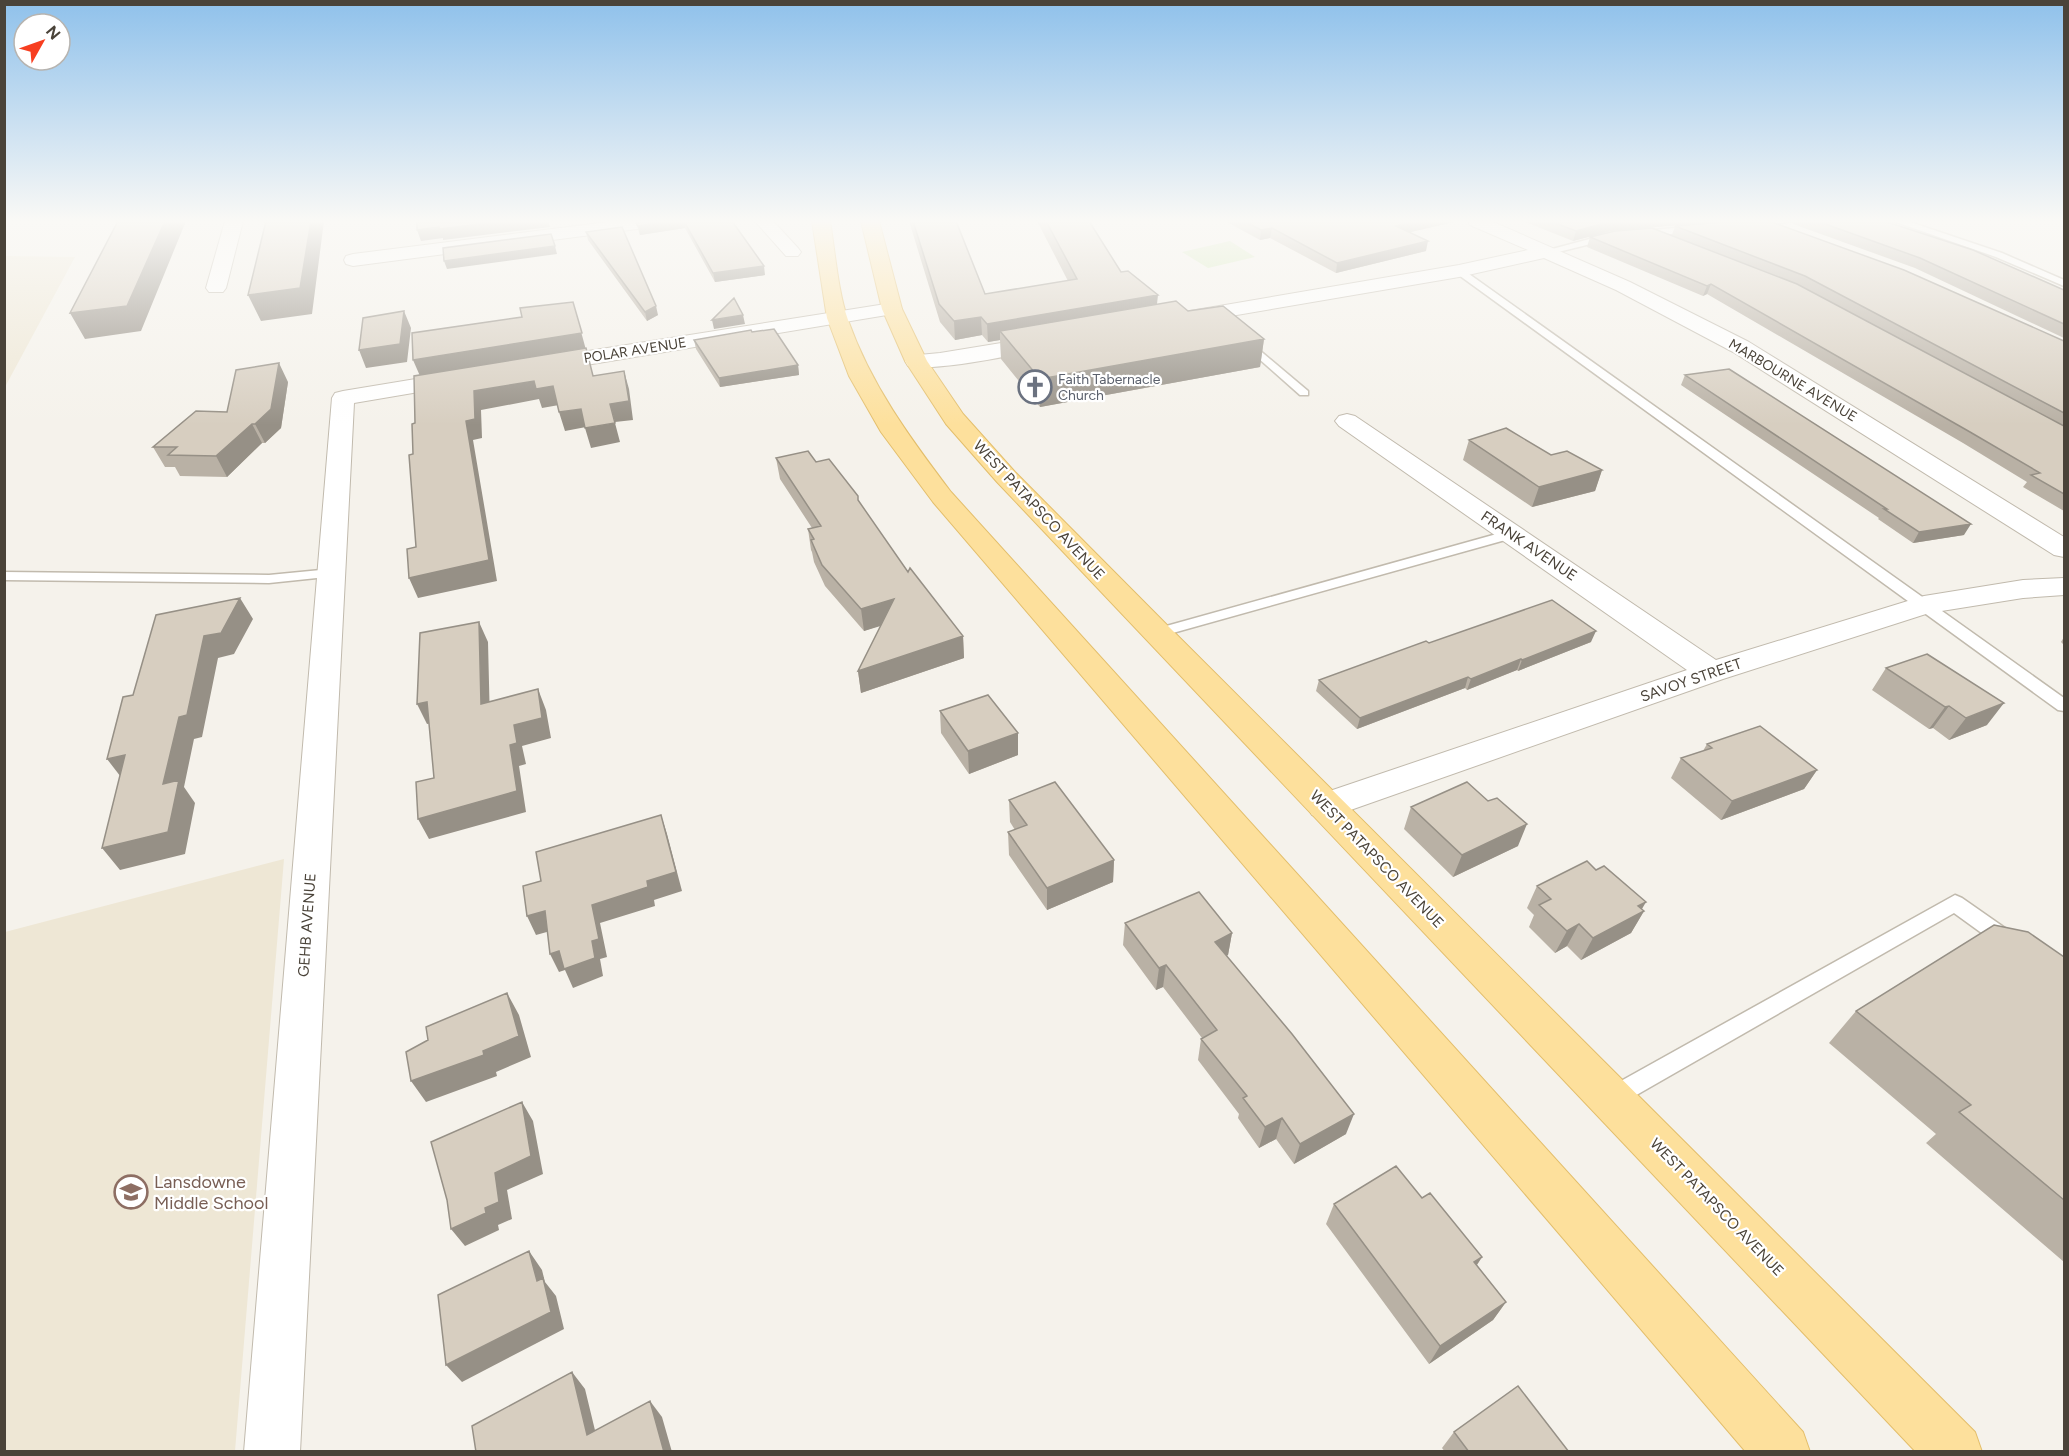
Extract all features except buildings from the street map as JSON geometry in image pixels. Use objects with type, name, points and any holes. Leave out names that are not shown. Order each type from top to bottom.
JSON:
[{"type":"main road","points":[[832,289],[837,318],[865,385],[893,432],[942,497],[1783,1452]]},
{"type":"main road","name":"WEST PATAPSCO AVENUE","points":[[887,289],[892,309],[916,361],[954,419],[976,444],[1325,806],[1955,1452]]},
{"type":"street","points":[[1170,321],[1220,317],[1366,289]]},
{"type":"street","name":"MARBOURNE AVENUE","points":[[1629,289],[1741,347],[2064,549]]},
{"type":"street","name":"POLAR AVENUE","points":[[519,369],[892,309]]},
{"type":"street","points":[[916,361],[940,360],[1066,339]]},
{"type":"street","name":"GEHB AVENUE","points":[[272,1452],[343,398],[472,377]]},
{"type":"street","name":"FRANK AVENUE","points":[[1347,421],[1712,672]]},
{"type":"street","name":"SAVOY STREET","points":[[1325,806],[1712,672],[1924,605],[2023,589],[2064,587]]},
{"type":"lane","points":[[1484,289],[2064,706]]},
{"type":"lane","points":[[1239,336],[1304,393]]},
{"type":"lane","points":[[1157,633],[1512,534]]},
{"type":"lane","points":[[4,576],[269,579],[331,573]]},
{"type":"lane","points":[[1610,1098],[1955,903],[2028,954]]},
{"type":"shaded area","points":[[4,289],[58,289],[5,387]]},
{"type":"shaded area","name":"Lansdowne Middle School","points":[[284,859],[235,1451],[5,1451],[5,932]]},
{"type":"place","name":"Faith Tabernacle Church","points":[[1035,387]]},
{"type":"place","name":"Lansdowne Middle School","points":[[131,1192]]}]
